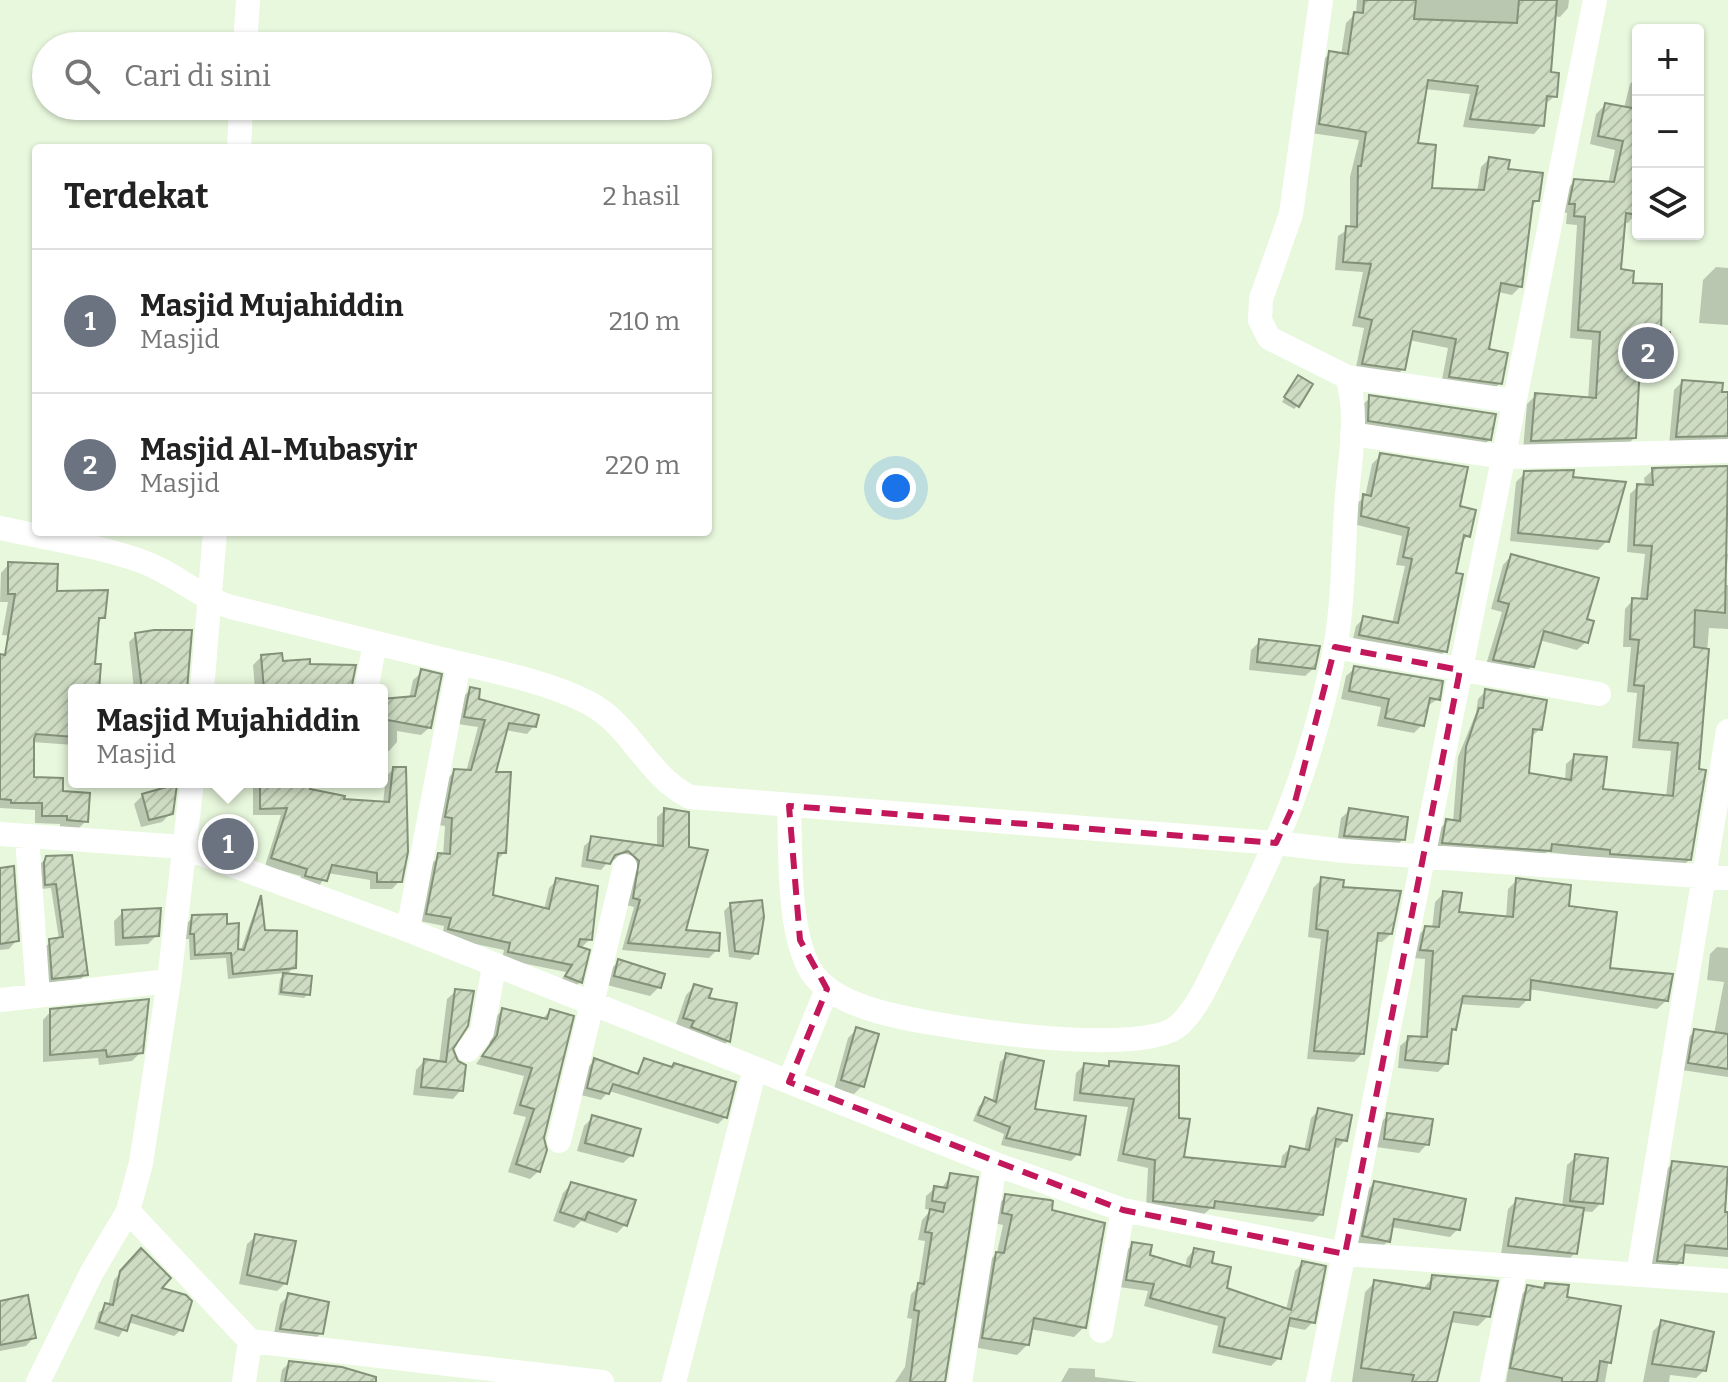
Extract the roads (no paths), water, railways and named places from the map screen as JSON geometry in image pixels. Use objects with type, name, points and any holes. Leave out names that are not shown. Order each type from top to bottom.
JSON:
[{"type":"street","points":[[246,32],[248,0]]},
{"type":"street","points":[[1321,0],[1291,214],[1261,299],[1260,320],[1269,338],[1347,377],[1513,401]]},
{"type":"street","points":[[1318,1382],[1595,0]]},
{"type":"street","points":[[239,144],[240,120]]},
{"type":"street","points":[[789,806],[800,940],[811,970],[827,989],[866,1008],[920,1022],[1111,1040],[1163,1035],[1179,1025],[1191,1009],[1295,802],[1335,647],[1352,434],[1352,391],[1347,377]]},
{"type":"street","points":[[1352,434],[1503,457],[1728,451]]},
{"type":"street","points":[[0,528],[32,535]]},
{"type":"street","points":[[35,536],[137,559],[172,573],[211,601],[459,663],[588,702],[613,719],[675,790],[690,797],[1423,857],[1717,877]]},
{"type":"street","points":[[203,684],[215,536]]},
{"type":"street","points":[[367,684],[375,643]]},
{"type":"street","points":[[1335,647],[1599,694]]},
{"type":"street","points":[[408,930],[459,663]]},
{"type":"street","points":[[1638,1275],[1717,877],[1728,731]]},
{"type":"street","points":[[38,1382],[92,1272],[128,1211],[141,1163],[169,981],[191,788]]},
{"type":"street","points":[[0,834],[183,847],[408,930],[494,967],[995,1164],[1123,1210],[1345,1254],[1728,1281]]},
{"type":"street","points":[[27,836],[38,996]]},
{"type":"street","points":[[559,1141],[625,866]]},
{"type":"street","points":[[468,1050],[482,1032],[494,967]]},
{"type":"street","points":[[0,1000],[169,981]]},
{"type":"street","points":[[789,1082],[827,989]]},
{"type":"street","points":[[674,1382],[755,1069]]},
{"type":"street","points":[[960,1382],[995,1164]]},
{"type":"street","points":[[1101,1331],[1123,1210]]},
{"type":"street","points":[[128,1211],[250,1341],[602,1382]]},
{"type":"street","points":[[1492,1382],[1516,1266]]},
{"type":"street","points":[[244,1382],[250,1341]]},
{"type":"place","name":"Masjid Al-Mubasyir","points":[[1648,353]]},
{"type":"place","name":"Masjid Mujahiddin","points":[[228,844]]}]
